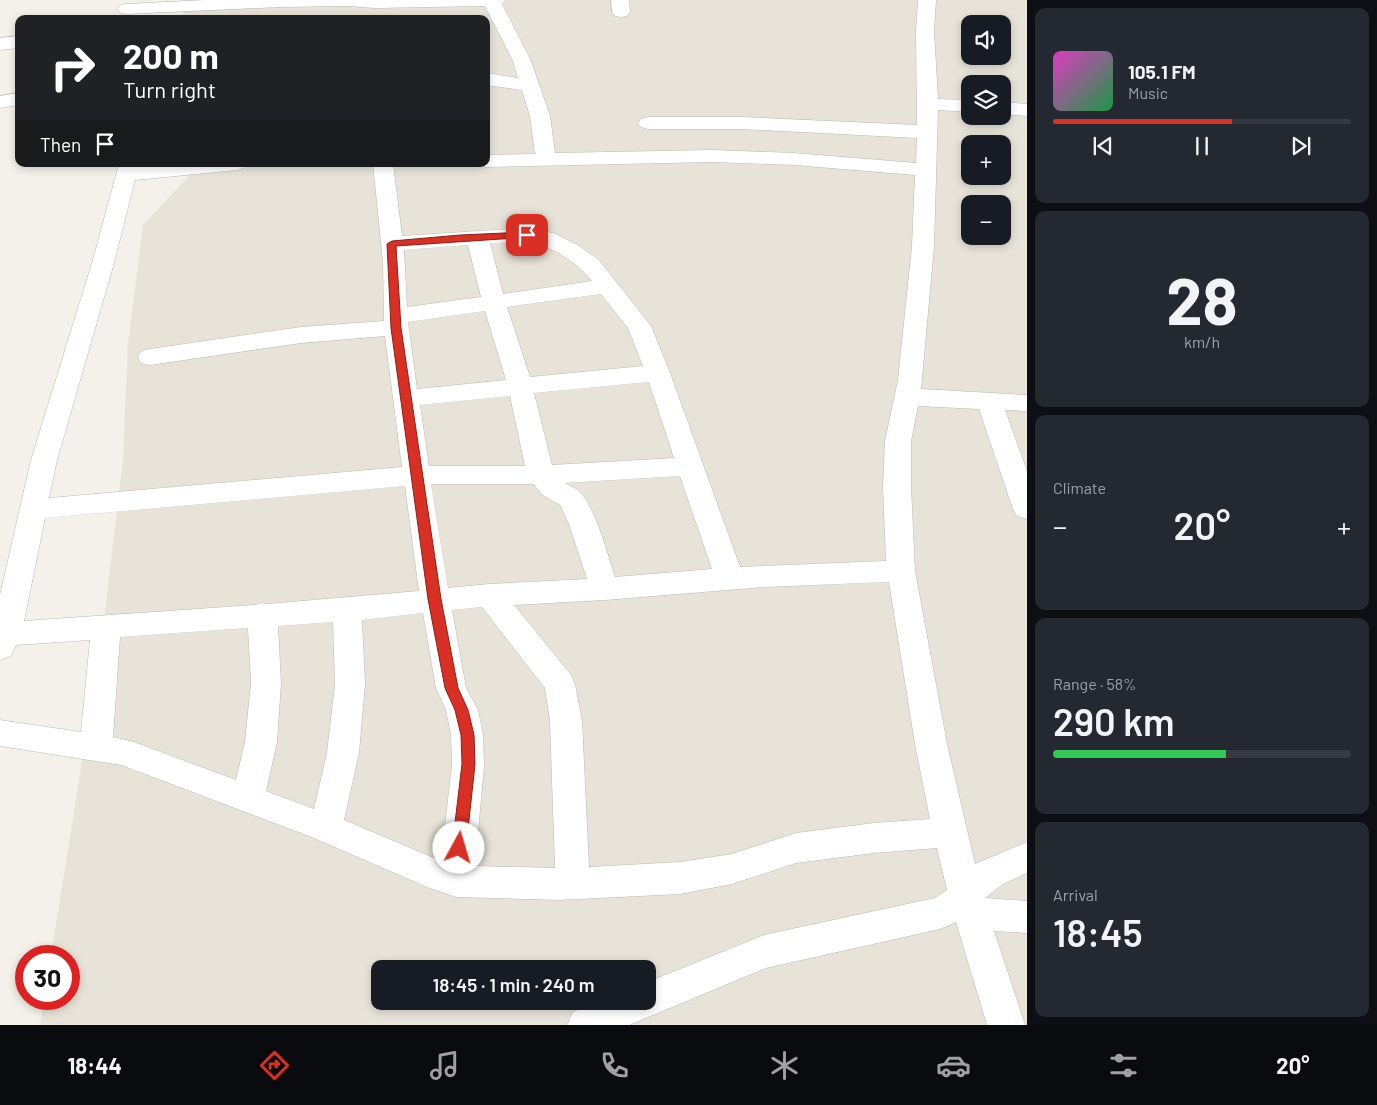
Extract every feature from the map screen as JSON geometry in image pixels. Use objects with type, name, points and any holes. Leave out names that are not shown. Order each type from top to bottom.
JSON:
[{"type":"street","points":[[491,0],[522,61],[540,116],[546,160]]},
{"type":"street","points":[[126,9],[195,12],[280,2],[348,1],[375,3],[496,0]]},
{"type":"street","points":[[927,0],[925,30],[928,104],[923,246],[918,309],[907,397],[898,441],[897,487],[901,571],[931,744],[950,832],[969,906],[1006,1025]]},
{"type":"street","points":[[0,44],[15,42]]},
{"type":"street","points":[[490,80],[530,85]]},
{"type":"street","points":[[0,102],[15,100]]},
{"type":"street","points":[[928,104],[961,106]]},
{"type":"street","points":[[1011,109],[1027,110]]},
{"type":"street","points":[[648,123],[742,123],[927,132]]},
{"type":"street","points":[[490,161],[713,156],[794,159],[925,170]]},
{"type":"street","points":[[172,167],[128,169],[44,460],[3,641],[106,627],[262,614],[347,610],[434,599],[605,589],[729,578],[901,571]]},
{"type":"street","points":[[383,167],[392,244],[396,322],[434,599],[451,688],[462,710],[467,735],[468,764],[456,882]]},
{"type":"street","points":[[392,244],[527,235],[545,238],[568,249],[590,264],[639,326],[658,373],[729,578]]},
{"type":"street","points":[[476,237],[520,386],[540,475],[551,487],[571,499],[583,524],[605,589]]},
{"type":"street","points":[[150,357],[396,322],[494,302],[608,286]]},
{"type":"street","points":[[406,398],[658,373]]},
{"type":"street","points":[[907,397],[989,402],[1027,402]]},
{"type":"street","points":[[989,402],[1027,509]]},
{"type":"street","points":[[33,509],[418,475],[540,475],[690,466]]},
{"type":"street","points":[[488,595],[560,684],[566,721],[573,883]]},
{"type":"street","points":[[326,828],[343,753],[350,684],[347,610]]},
{"type":"street","points":[[247,800],[261,742],[266,683],[262,614]]},
{"type":"street","points":[[96,748],[106,627]]},
{"type":"street","points":[[0,733],[123,752],[326,828],[456,882],[558,884],[680,878],[732,869],[796,848],[874,838],[950,832]]},
{"type":"street","points":[[969,906],[979,881],[994,870],[1027,857]]},
{"type":"street","points":[[656,996],[764,952],[940,913],[953,908],[969,906],[1027,917]]},
{"type":"street","points":[[586,1025],[621,1010]]},
{"type":"shaded area","points":[[185,0],[1027,0],[1027,1025],[40,1025],[42,1010],[80,1010],[80,945],[53,945],[102,636],[123,460],[128,344],[143,225],[197,167],[490,167],[490,15],[183,15]]},
{"type":"route","points":[[459,848],[468,764],[467,735],[462,710],[451,688],[434,599],[396,328],[392,244],[444,239],[527,235]]}]
